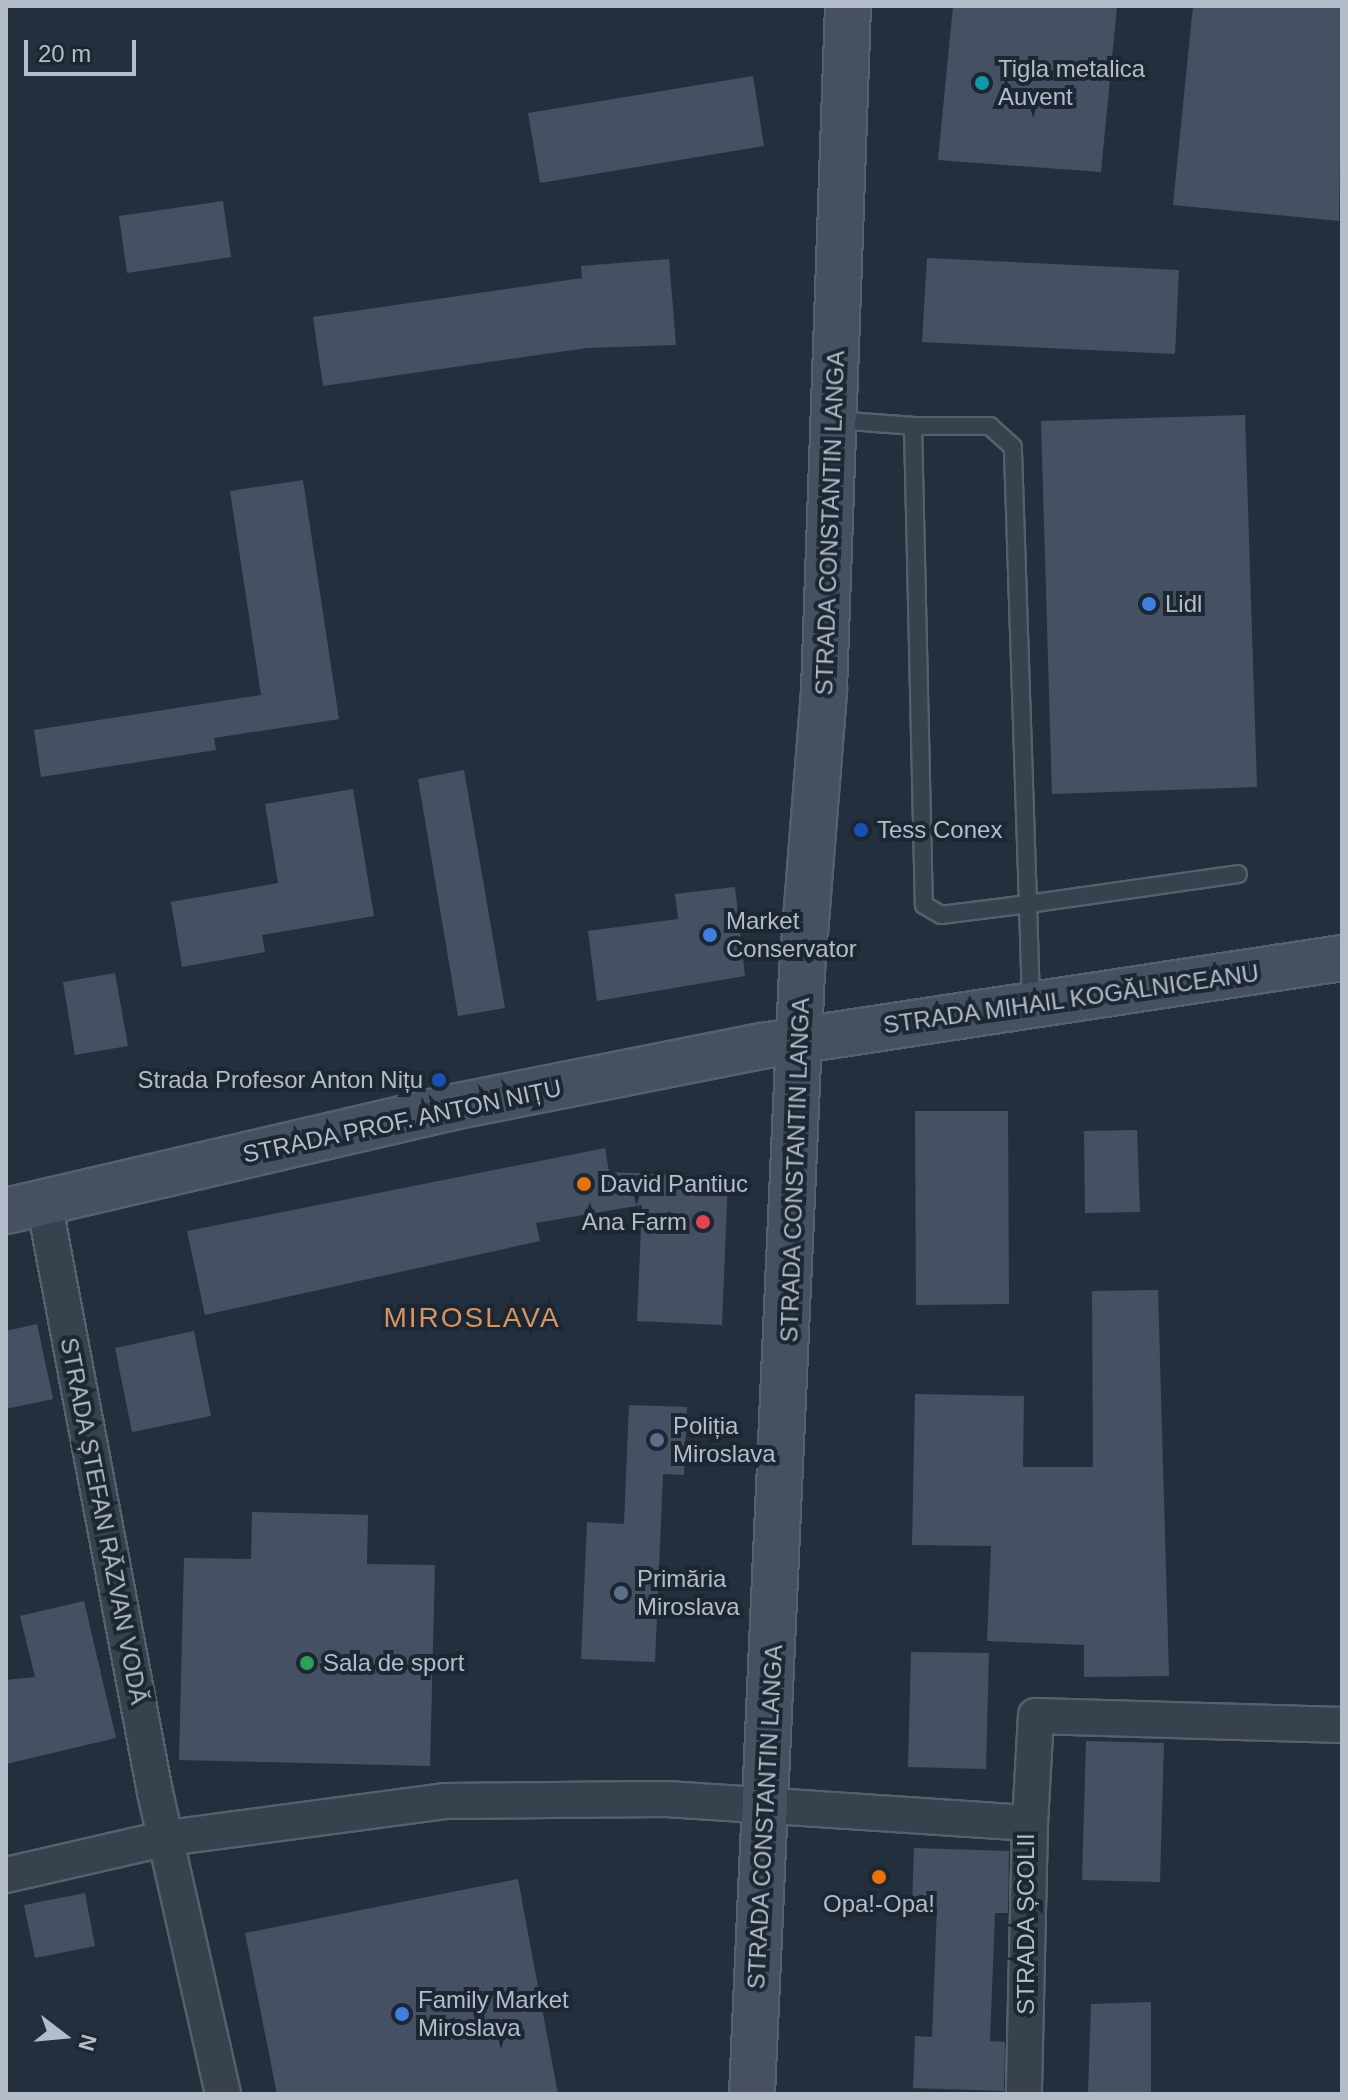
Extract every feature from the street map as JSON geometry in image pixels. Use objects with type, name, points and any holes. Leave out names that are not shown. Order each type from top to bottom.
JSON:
[{"type":"main road","name":"STRADA CONSTANTIN LANGA","points":[[752,2094],[800,1040],[835,420],[848,6]]},
{"type":"main road","name":"STRADA MIHAIL KOGĂLNICEANU","points":[[800,1040],[1342,958]]},
{"type":"main road","name":"STRADA PROF. ANTON NIȚU","points":[[25,1206],[448,1108],[800,1040]]},
{"type":"street","name":"STRADA ȘTEFAN RĂZVAN VODĂ","points":[[25,1206],[223,2094]]},
{"type":"street","points":[[1030,1823],[1036,1716],[1342,1725]]},
{"type":"street","name":"STRADA ȘCOLII","points":[[6,1875],[168,1838],[445,1801],[609,1798],[1030,1823],[1024,2094]]},
{"type":"lane","points":[[835,420],[913,426],[990,426],[1013,447],[1031,1006]]},
{"type":"lane","points":[[913,426],[920,890],[924,905],[941,915],[1238,874]]},
{"type":"building","points":[[953,6],[1117,6],[1101,172],[938,160]]},
{"type":"building","points":[[1193,6],[1342,6],[1339,221],[1173,205]]},
{"type":"building","points":[[753,76],[764,146],[540,183],[528,113]]},
{"type":"building","points":[[223,201],[231,257],[127,273],[119,216]]},
{"type":"building","points":[[927,258],[1179,270],[1175,354],[922,342]]},
{"type":"building","points":[[669,259],[676,345],[587,348],[323,386],[313,317],[582,278],[581,266]]},
{"type":"building","name":"Lidl","points":[[1245,415],[1257,787],[1052,794],[1041,421]]},
{"type":"building","points":[[303,480],[339,719],[214,738],[216,750],[41,777],[34,730],[261,695],[230,491]]},
{"type":"building","points":[[464,770],[505,1008],[458,1016],[418,779]]},
{"type":"building","points":[[353,789],[374,916],[262,935],[265,952],[182,967],[171,902],[278,883],[265,804]]},
{"type":"building","points":[[735,887],[745,976],[597,1001],[588,931],[678,919],[675,894]]},
{"type":"building","points":[[115,973],[128,1046],[75,1055],[63,982]]},
{"type":"building","points":[[915,1111],[1008,1111],[1009,1304],[916,1305]]},
{"type":"building","points":[[1137,1130],[1140,1212],[1085,1213],[1084,1131]]},
{"type":"building","points":[[605,1148],[609,1172],[728,1177],[722,1325],[637,1321],[642,1205],[536,1223],[540,1241],[205,1315],[187,1231]]},
{"type":"building","points":[[1158,1290],[1169,1676],[1084,1677],[1084,1645],[987,1641],[991,1546],[912,1545],[915,1394],[1024,1396],[1023,1467],[1093,1467],[1092,1291]]},
{"type":"building","points":[[37,1324],[53,1399],[6,1409],[6,1331]]},
{"type":"building","points":[[194,1331],[211,1416],[132,1432],[115,1348]]},
{"type":"building","name":"Primăria Miroslava","points":[[629,1405],[687,1407],[684,1475],[663,1474],[655,1662],[581,1659],[587,1522],[624,1524]]},
{"type":"building","name":"Sala de sport","points":[[252,1512],[368,1515],[367,1564],[435,1565],[430,1766],[179,1760],[184,1558],[251,1559]]},
{"type":"building","points":[[84,1601],[116,1738],[6,1764],[6,1680],[35,1677],[20,1616]]},
{"type":"building","points":[[911,1652],[989,1653],[986,1769],[908,1767]]},
{"type":"building","points":[[1086,1741],[1164,1743],[1160,1882],[1082,1880]]},
{"type":"building","points":[[914,1848],[1009,1851],[1008,1913],[995,1913],[990,2041],[1005,2042],[1004,2091],[913,2088],[915,2036],[932,2037],[937,1908],[912,1907]]},
{"type":"building","name":"Family Market Miroslava","points":[[518,1879],[558,2094],[277,2094],[245,1933]]},
{"type":"building","points":[[85,1893],[95,1946],[35,1958],[24,1905]]},
{"type":"building","points":[[1151,2002],[1151,2094],[1088,2094],[1091,2004]]},
{"type":"place","name":"Tigla metalica Auvent","points":[[982,83]]},
{"type":"place","name":"Lidl","points":[[1149,604]]},
{"type":"place","name":"Tess Conex","points":[[861,830]]},
{"type":"place","name":"Market Conservator","points":[[710,935]]},
{"type":"place","name":"Strada Profesor Anton Nițu","points":[[439,1080]]},
{"type":"place","name":"David Pantiuc","points":[[584,1184]]},
{"type":"place","name":"Ana Farm","points":[[703,1222]]},
{"type":"place","name":"Poliția Miroslava","points":[[657,1440]]},
{"type":"place","name":"Primăria Miroslava","points":[[621,1593]]},
{"type":"place","name":"Sala de sport","points":[[307,1663]]},
{"type":"place","name":"Opa!-Opa!","points":[[879,1877]]},
{"type":"place","name":"Family Market Miroslava","points":[[402,2014]]},
{"type":"district","name":"MIROSLAVA","points":[[472,1318]]}]
